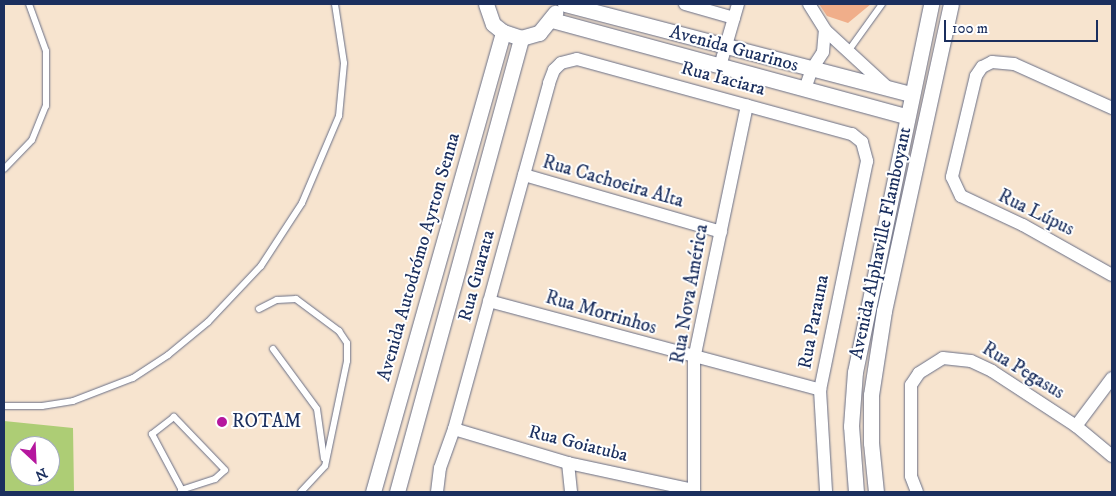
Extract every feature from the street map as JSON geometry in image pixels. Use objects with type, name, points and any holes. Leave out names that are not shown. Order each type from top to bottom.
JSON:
[{"type":"street","points":[[486,4],[493,24],[502,32],[520,38],[539,33],[552,20],[557,4]]},
{"type":"street","name":"Avenida Guarinos","points":[[565,4],[911,94]]},
{"type":"street","points":[[685,4],[734,18]]},
{"type":"street","points":[[720,66],[738,4]]},
{"type":"street","points":[[809,4],[825,30],[849,50],[888,88]]},
{"type":"street","name":"Avenida Alphaville Flamboyant","points":[[856,492],[851,426],[855,372],[887,225],[906,116],[931,4]]},
{"type":"street","name":"Avenida Alphaville Flamboyant","points":[[876,492],[871,443],[871,396],[884,311],[951,4]]},
{"type":"street","name":"Avenida Guarinos","points":[[552,20],[906,116]]},
{"type":"street","points":[[805,89],[812,69],[825,48],[825,30]]},
{"type":"street","name":"Avenida Autodrómo Ayrton Senna","points":[[373,492],[502,32]]},
{"type":"street","name":"Avenida Autodrómo Ayrton Senna","points":[[398,492],[520,38]]},
{"type":"street","name":"Rua Iaciara","points":[[554,70],[561,63],[577,59],[852,134],[862,142],[867,161]]},
{"type":"street","name":"Rua Lúpus","points":[[1112,108],[1014,64],[992,62],[982,67],[976,76],[952,177],[961,196],[1023,225],[1112,275]]},
{"type":"street","name":"Rua Guarata","points":[[437,492],[440,468],[454,429],[554,70]]},
{"type":"street","name":"Rua Nova América","points":[[694,491],[694,359],[747,105]]},
{"type":"street","name":"Rua Parauna","points":[[826,492],[820,390],[867,161]]},
{"type":"street","name":"Rua Cachoeira Alta","points":[[524,175],[720,232]]},
{"type":"street","points":[[887,225],[903,228]]},
{"type":"street","name":"Rua Morrinhos","points":[[489,301],[694,359],[820,390]]},
{"type":"street","name":"Rua Pegasus","points":[[917,492],[911,476],[912,385],[919,372],[929,364],[955,357],[992,371],[1076,426],[1112,456]]},
{"type":"street","points":[[1076,426],[1112,378]]},
{"type":"street","name":"Rua Goiatuba","points":[[454,429],[568,463],[694,491]]},
{"type":"street","points":[[568,463],[571,492]]},
{"type":"lane","points":[[4,169],[32,140],[46,106],[46,51],[30,4]]},
{"type":"lane","points":[[4,406],[42,406],[73,401],[126,382],[188,339],[250,279],[302,203],[339,116],[344,63],[335,4]]},
{"type":"lane","points":[[849,50],[882,4]]},
{"type":"lane","points":[[259,309],[277,300],[296,299],[339,331],[347,344],[346,361],[325,466],[301,492]]},
{"type":"lane","points":[[274,349],[318,410],[325,466]]},
{"type":"lane","points":[[174,417],[225,470],[215,479],[182,491],[152,434],[174,417]]},
{"type":"green space","points":[[4,421],[73,428],[74,492],[4,492]]},
{"type":"building","points":[[819,4],[871,4],[848,23],[827,16]]},
{"type":"place","name":"ROTAM","points":[[222,422]]}]
